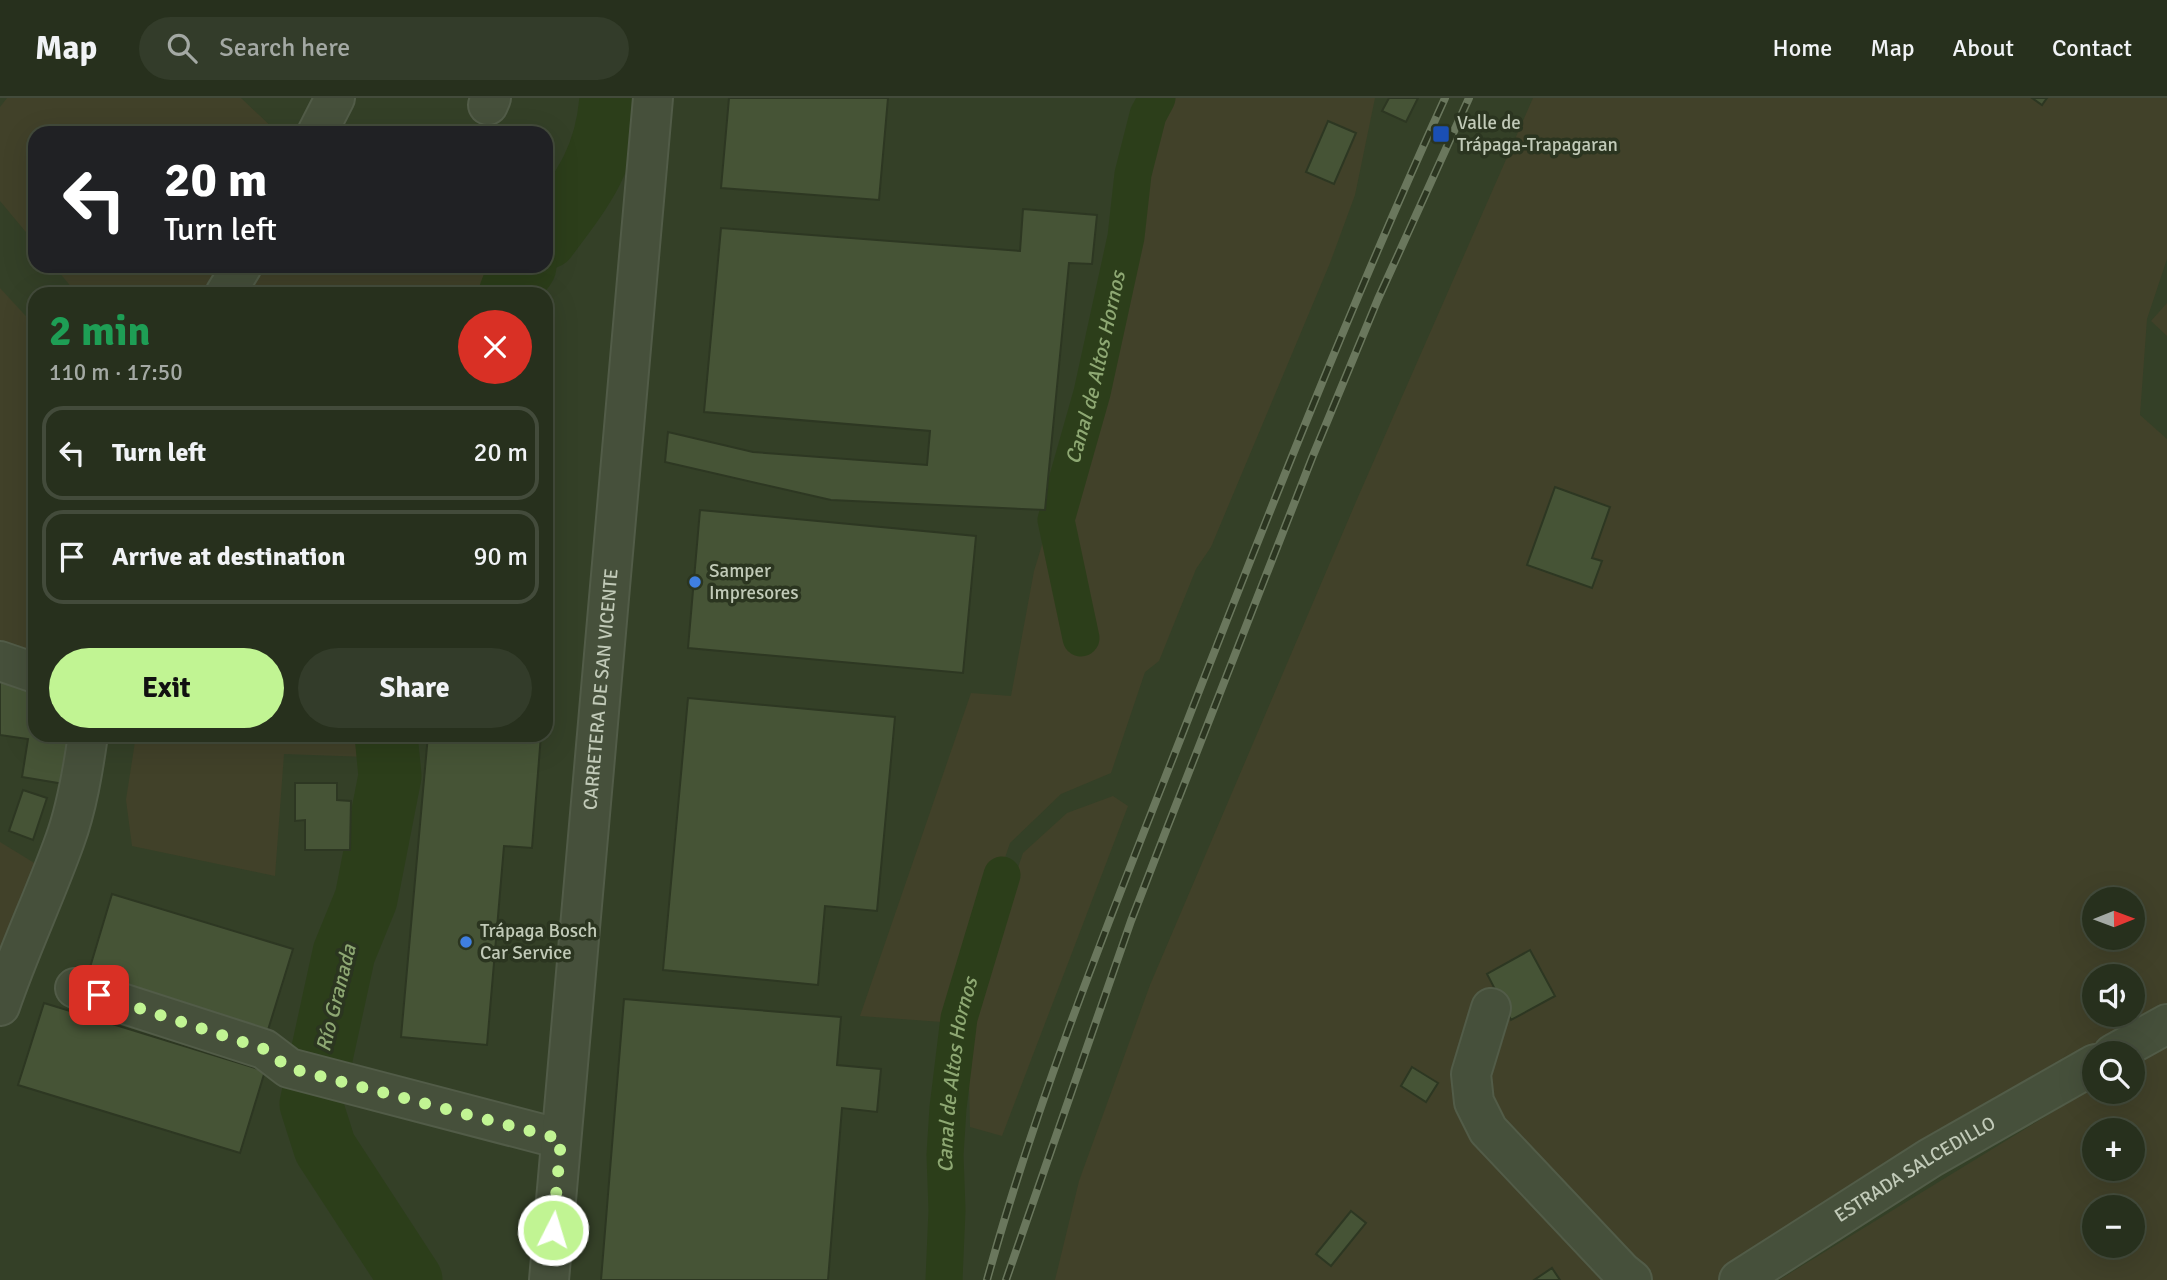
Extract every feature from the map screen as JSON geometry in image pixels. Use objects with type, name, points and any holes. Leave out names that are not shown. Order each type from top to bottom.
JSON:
[{"type":"street","points":[[321,126],[335,98]]},
{"type":"street","name":"CARRETERA DE SAN VICENTE","points":[[549,1280],[653,98]]},
{"type":"street","points":[[0,661],[28,671]]},
{"type":"street","points":[[0,1006],[16,958],[66,839],[87,742]]},
{"type":"street","points":[[75,988],[264,1049],[289,1068],[334,1082],[561,1139]]},
{"type":"street","points":[[1491,1008],[1471,1074],[1474,1102],[1488,1130],[1632,1280]]},
{"type":"street","points":[[2136,1041],[2167,1024]]},
{"type":"street","name":"ESTRADA SALCEDILLO","points":[[1740,1280],[1930,1158],[2082,1071]]},
{"type":"green space","points":[[7,98],[241,98],[271,126],[28,126],[28,235],[0,201],[0,107]]},
{"type":"green space","points":[[1143,98],[1375,98],[1355,195],[1330,263],[1211,547],[1196,569],[1159,661],[1145,672],[1111,773],[1061,794],[1010,843],[962,983],[956,1023],[860,1016],[971,693],[1011,696],[1034,571],[1069,457],[1103,328],[1113,271],[1119,193]]},
{"type":"green space","points":[[1533,98],[2032,98],[2041,105],[2047,98],[2167,98],[2167,259],[2147,319],[2140,415],[2167,439],[2167,1008],[2145,1021],[2145,964],[2082,964],[2082,1027],[2136,1027],[2113,1041],[2082,1041],[2082,1059],[1718,1280],[1560,1280],[1552,1268],[1534,1280],[1055,1280],[1079,1181],[1150,985],[1358,497]],"holes":[[[1555,488],[1609,507],[1592,558],[1602,562],[1592,588],[1527,565]],[[1530,950],[1555,996],[1511,1020],[1487,974]],[[1351,1211],[1366,1223],[1330,1266],[1316,1253]]]},
{"type":"green space","points":[[60,273],[224,273],[216,287],[71,287]]},
{"type":"green space","points":[[256,273],[484,273],[492,277],[488,287],[248,287]]},
{"type":"green space","points":[[0,288],[28,318],[28,652],[0,642]]},
{"type":"green space","points":[[2167,303],[2167,336],[2151,321]]},
{"type":"green space","points":[[135,742],[365,742],[367,757],[284,754],[275,876],[132,846],[126,800]]},
{"type":"green space","points":[[1113,796],[1128,806],[1002,1136],[970,1127],[969,1077],[979,982],[1023,853],[1067,813]]},
{"type":"green space","points":[[0,842],[36,864],[0,964]]},
{"type":"green space","points":[[2167,1047],[2167,1280],[1779,1280],[2082,1094],[2082,1104],[2145,1104],[2145,1059]]},
{"type":"building","points":[[729,98],[888,98],[879,200],[721,188]]},
{"type":"building","points":[[1389,98],[1418,98],[1406,122],[1382,111]]},
{"type":"building","points":[[2032,98],[2047,98],[2042,105]]},
{"type":"building","points":[[1328,121],[1356,133],[1334,184],[1306,172]]},
{"type":"building","points":[[1023,209],[1097,215],[1092,264],[1069,263],[1045,510],[831,500],[665,462],[668,432],[753,452],[927,465],[930,431],[704,412],[721,228],[1020,251]]},
{"type":"building","points":[[1555,487],[1610,507],[1592,558],[1602,561],[1592,588],[1527,565]]},
{"type":"building","points":[[700,510],[976,536],[963,673],[688,648]]},
{"type":"building","points":[[0,682],[28,686],[28,739],[0,735]]},
{"type":"building","points":[[688,698],[895,717],[877,911],[825,906],[818,985],[663,970]]},
{"type":"building","points":[[28,739],[28,742],[77,742],[70,785],[22,777]]},
{"type":"building","points":[[427,742],[540,742],[532,848],[504,846],[487,1045],[401,1037]]},
{"type":"building","points":[[295,783],[337,783],[337,800],[351,801],[350,850],[305,850],[305,820],[295,821]]},
{"type":"building","points":[[23,790],[47,798],[33,840],[9,831]]},
{"type":"building","points":[[112,894],[293,949],[268,1030],[88,974]]},
{"type":"building","points":[[1530,950],[1555,996],[1511,1020],[1487,974]]},
{"type":"building","points":[[624,999],[841,1017],[837,1065],[881,1069],[877,1112],[842,1108],[828,1280],[601,1280]]},
{"type":"building","points":[[44,1003],[265,1071],[240,1153],[18,1085]]},
{"type":"building","points":[[1412,1067],[1438,1083],[1426,1102],[1401,1086]]},
{"type":"building","points":[[1351,1211],[1366,1223],[1331,1266],[1316,1254]]},
{"type":"building","points":[[1552,1268],[1560,1280],[1534,1280]]},
{"type":"waterway","name":"Río Granada","points":[[553,229],[571,205],[598,157],[604,140],[611,98]]},
{"type":"waterway","name":"Canal de Altos Hornos","points":[[1081,638],[1056,520],[1092,393],[1126,237],[1133,174],[1148,115],[1157,98]]},
{"type":"waterway","name":"Río Granada","points":[[513,287],[519,273]]},
{"type":"waterway","name":"Río Granada","points":[[387,742],[390,776],[366,899],[344,953],[311,1104],[325,1148],[411,1280]]},
{"type":"waterway","name":"Canal de Altos Hornos","points":[[944,1280],[947,1210],[945,1155],[959,1018],[1002,875]]},
{"type":"railway","points":[[987,1280],[1052,1075],[1127,874],[1308,417],[1445,98]]},
{"type":"railway","points":[[1006,1280],[1131,921],[1167,828],[1312,458],[1378,299],[1469,98]]},
{"type":"place","name":"Valle de Trápaga-Trapagaran","points":[[1441,134]]},
{"type":"place","name":"Samper Impresores","points":[[695,582]]},
{"type":"place","name":"Trápaga Bosch Car Service","points":[[466,942]]},
{"type":"route","points":[[99,995],[264,1049],[289,1068],[334,1082],[561,1139],[553,1230]]}]
